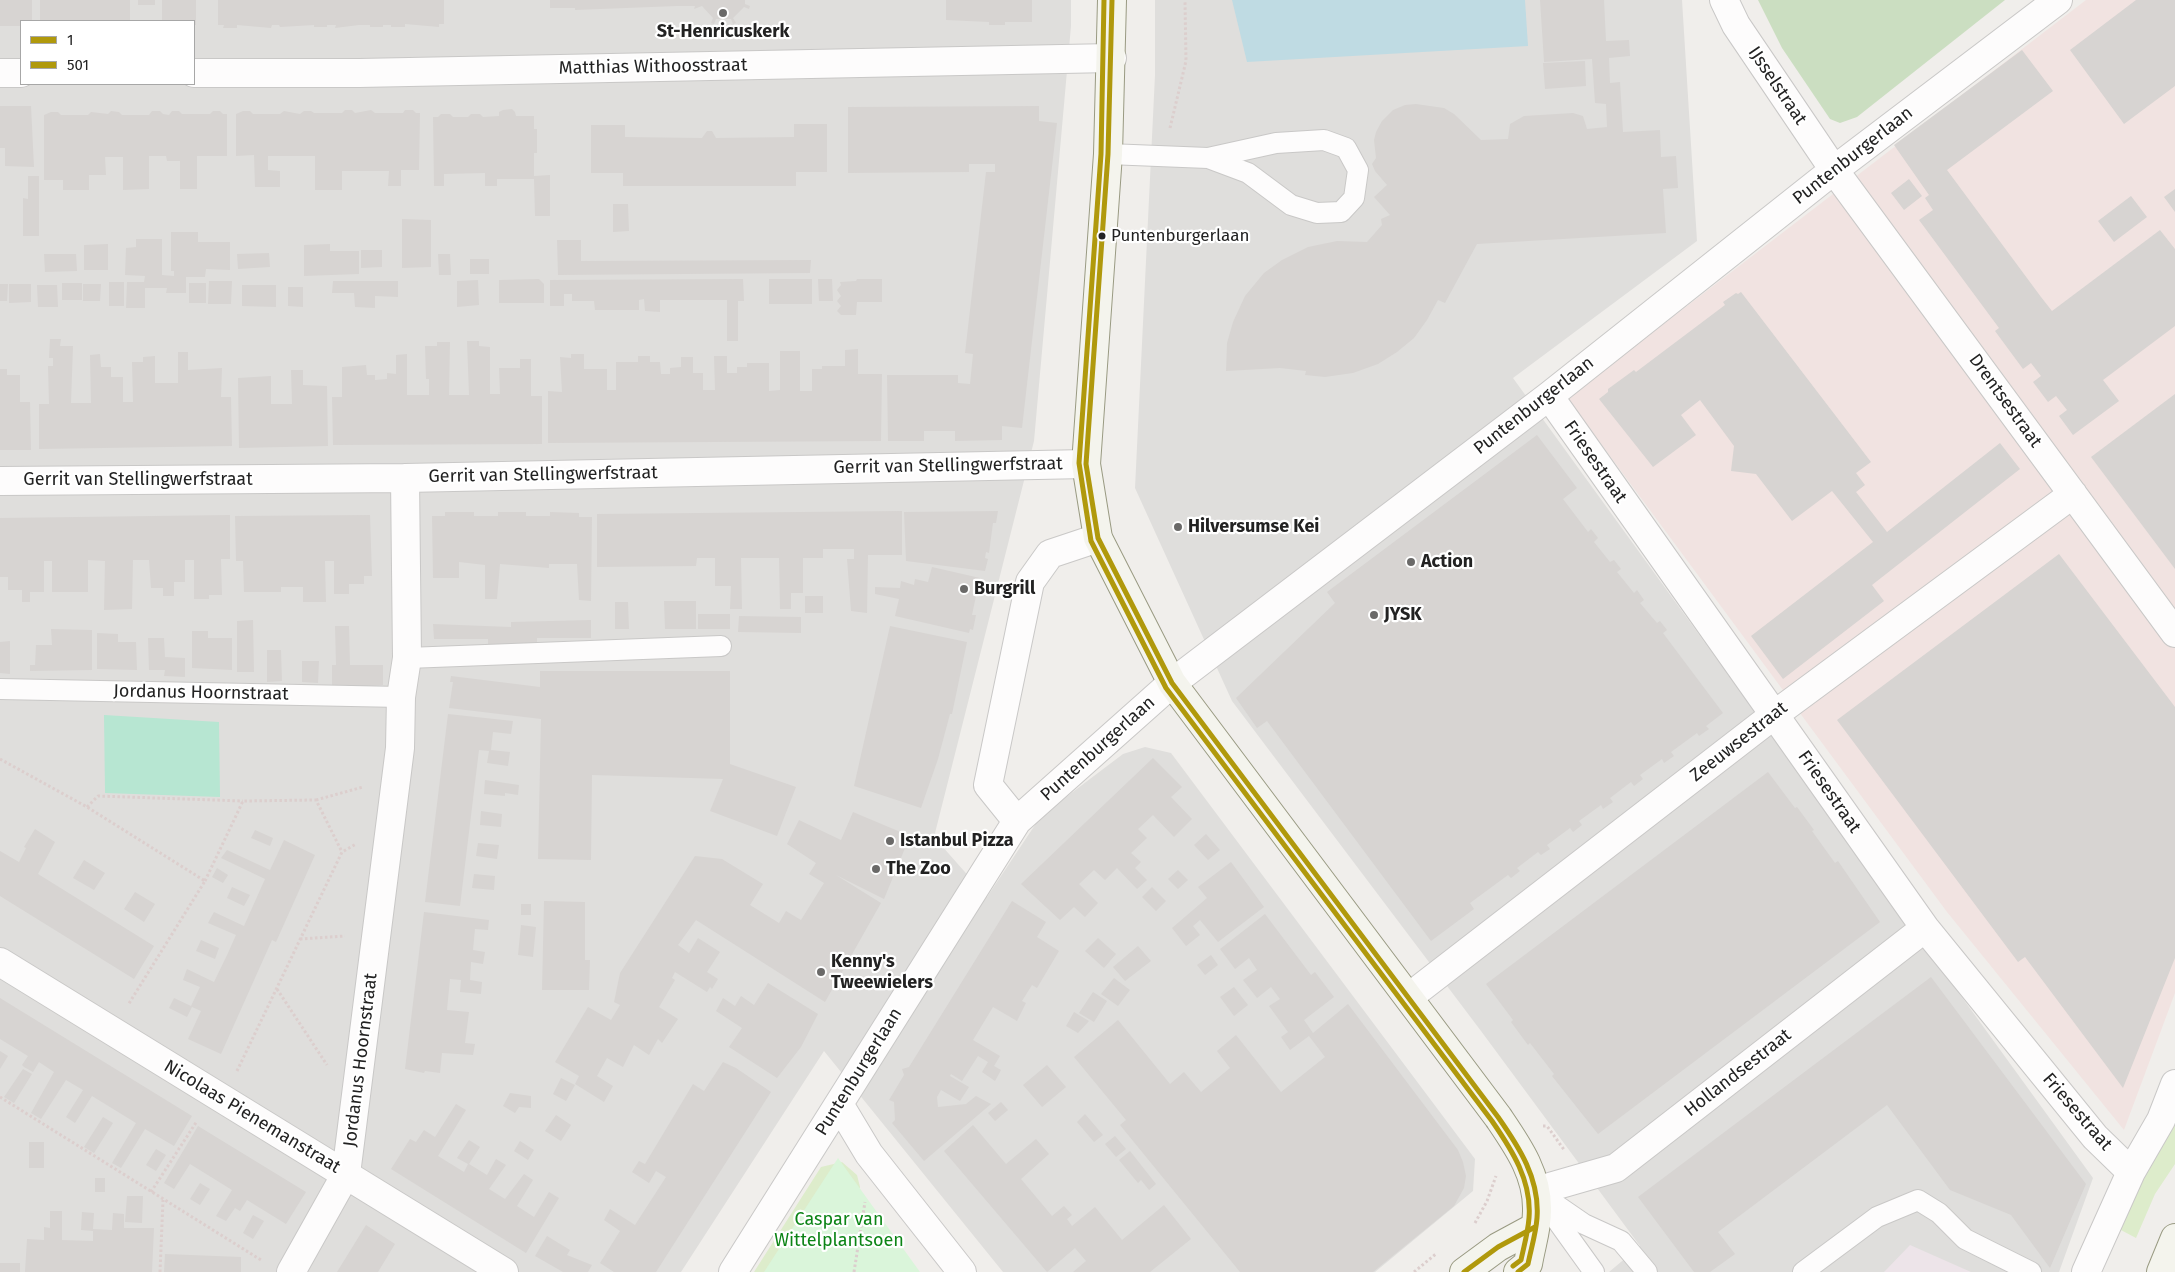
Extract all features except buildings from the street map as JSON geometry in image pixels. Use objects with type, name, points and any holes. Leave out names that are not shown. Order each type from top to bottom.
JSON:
[{"type":"street","points":[[1112,0],[1112,58],[1108,154],[1086,464],[1098,538],[1172,683],[1498,1116],[1522,1153],[1536,1191],[1537,1210],[1528,1264],[1518,1272]]},
{"type":"street","name":"IJsselstraat","points":[[1724,0],[1736,25],[1834,170]]},
{"type":"street","name":"Puntenburgerlaan","points":[[733,1272],[1017,821],[1172,683],[1549,396],[1834,170],[2058,0]]},
{"type":"street","name":"Matthias Withoosstraat","points":[[195,73],[369,72],[1112,58]]},
{"type":"street","points":[[0,73],[20,73]]},
{"type":"street","name":"Drentsestraat","points":[[1834,170],[2175,633]]},
{"type":"street","name":"Friesestraat","points":[[1549,396],[1925,928],[2095,1137],[2131,1172]]},
{"type":"street","name":"Gerrit van Stellingwerfstraat","points":[[0,481],[405,478],[1086,464]]},
{"type":"street","name":"Jordanus Hoornstraat","points":[[346,1174],[400,748],[401,697],[407,658],[405,478]]},
{"type":"street","name":"Zeeuwsestraat","points":[[1409,997],[1774,715],[2073,494]]},
{"type":"street","points":[[1017,821],[988,785],[1030,582],[1050,554],[1098,538]]},
{"type":"street","name":"Hollandsestraat","points":[[1536,1191],[1616,1168],[1925,928]]},
{"type":"street","name":"Nicolaas Pienemanstraat","points":[[0,962],[504,1272]]},
{"type":"street","points":[[2086,1272],[2131,1172],[2161,1120],[2175,1084]]},
{"type":"street","points":[[839,1104],[869,1154],[962,1272]]},
{"type":"street","points":[[291,1272],[346,1174]]},
{"type":"street","points":[[1464,1272],[1498,1247],[1535,1227]]},
{"type":"street","points":[[2161,1272],[2175,1239]]},
{"type":"lane","points":[[1108,154],[1208,158],[1276,143],[1324,140],[1346,148],[1354,162],[1358,170],[1354,198],[1340,212],[1317,213],[1291,205],[1248,173],[1208,158]]},
{"type":"lane","points":[[407,658],[722,646]]},
{"type":"lane","name":"Jordanus Hoornstraat","points":[[0,689],[401,697]]},
{"type":"lane","points":[[1536,1191],[1594,1272]]},
{"type":"lane","points":[[1536,1191],[1584,1224],[1620,1241],[1647,1272]]},
{"type":"lane","points":[[1802,1272],[1877,1216],[1918,1200],[1940,1213],[1965,1239],[2031,1272]]},
{"type":"path","points":[[1164,156],[1186,61],[1186,0]]},
{"type":"path","points":[[0,759],[87,806],[205,881]]},
{"type":"path","points":[[87,806],[98,796],[243,801],[316,800],[396,777]]},
{"type":"path","points":[[316,800],[342,852]]},
{"type":"path","points":[[112,1031],[205,881],[243,801]]},
{"type":"path","points":[[151,1192],[219,1098],[277,988],[342,852],[390,827]]},
{"type":"path","points":[[300,938],[376,934]]},
{"type":"path","points":[[277,988],[355,1107]]},
{"type":"path","points":[[0,1097],[264,1262]]},
{"type":"path","points":[[854,1272],[868,1176],[869,1154]]},
{"type":"path","points":[[1467,1229],[1475,1223],[1487,1201],[1497,1172]]},
{"type":"path","points":[[160,1272],[164,1200]]},
{"type":"path","points":[[1414,1272],[1444,1247]]},
{"type":"shaded area","points":[[0,0],[1071,0],[1071,26],[1034,441],[934,837],[987,897],[1041,816],[1123,754],[1145,747],[1171,753],[1475,1159],[1473,1191],[1375,1272],[1003,1272],[824,1051],[681,1272],[0,1272]]},
{"type":"shaded area","points":[[1155,0],[1682,0],[1697,241],[1513,378],[2093,1178],[2059,1272],[1609,1272],[1640,1246],[1481,1031],[1232,701],[1135,488],[1155,75]]},
{"type":"shaded area","points":[[2086,0],[2175,0],[2175,993],[2124,1130],[1947,912],[1567,398]]},
{"type":"shaded area","points":[[1910,1245],[1971,1272],[1884,1272]]},
{"type":"green space","points":[[1758,0],[2005,0],[1857,117],[1840,123],[1830,119],[1782,48]]},
{"type":"green space","points":[[104,715],[219,722],[220,797],[105,793]]},
{"type":"green space","points":[[2175,1110],[2175,1164],[2155,1194],[2136,1238],[2119,1229]]},
{"type":"green space","name":"Caspar van Wittelplantsoen","points":[[838,1158],[920,1272],[764,1272]]},
{"type":"green space","name":"Caspar van Wittelplantsoen","points":[[842,1162],[857,1175],[860,1187],[846,1272],[754,1272],[821,1167]]},
{"type":"water","points":[[1232,0],[1525,0],[1528,46],[1247,62]]},
{"type":"transit line","name":"501","points":[[1104,0],[1101,154],[1079,463],[1091,541],[1166,688],[1507,1143],[1524,1179],[1529,1204],[1528,1228],[1521,1260],[1513,1266]]},
{"type":"transit line","name":"1","points":[[1112,0],[1108,154],[1086,464],[1098,538],[1172,683],[1498,1117],[1520,1152],[1532,1177],[1537,1204],[1537,1218],[1528,1264],[1518,1272]]},
{"type":"transit line","name":"1","points":[[1464,1272],[1498,1247],[1535,1227]]},
{"type":"place","name":"St-Henricuskerk","points":[[723,13]]},
{"type":"place","name":"Puntenburgerlaan","points":[[1102,236]]},
{"type":"place","name":"Hilversumse Kei","points":[[1178,527]]},
{"type":"place","name":"Action","points":[[1411,562]]},
{"type":"place","name":"Burgrill","points":[[964,589]]},
{"type":"place","name":"JYSK","points":[[1374,615]]},
{"type":"place","name":"Istanbul Pizza","points":[[890,841]]},
{"type":"place","name":"The Zoo","points":[[876,869]]},
{"type":"place","name":"Kenny's Tweewielers","points":[[821,972]]}]
